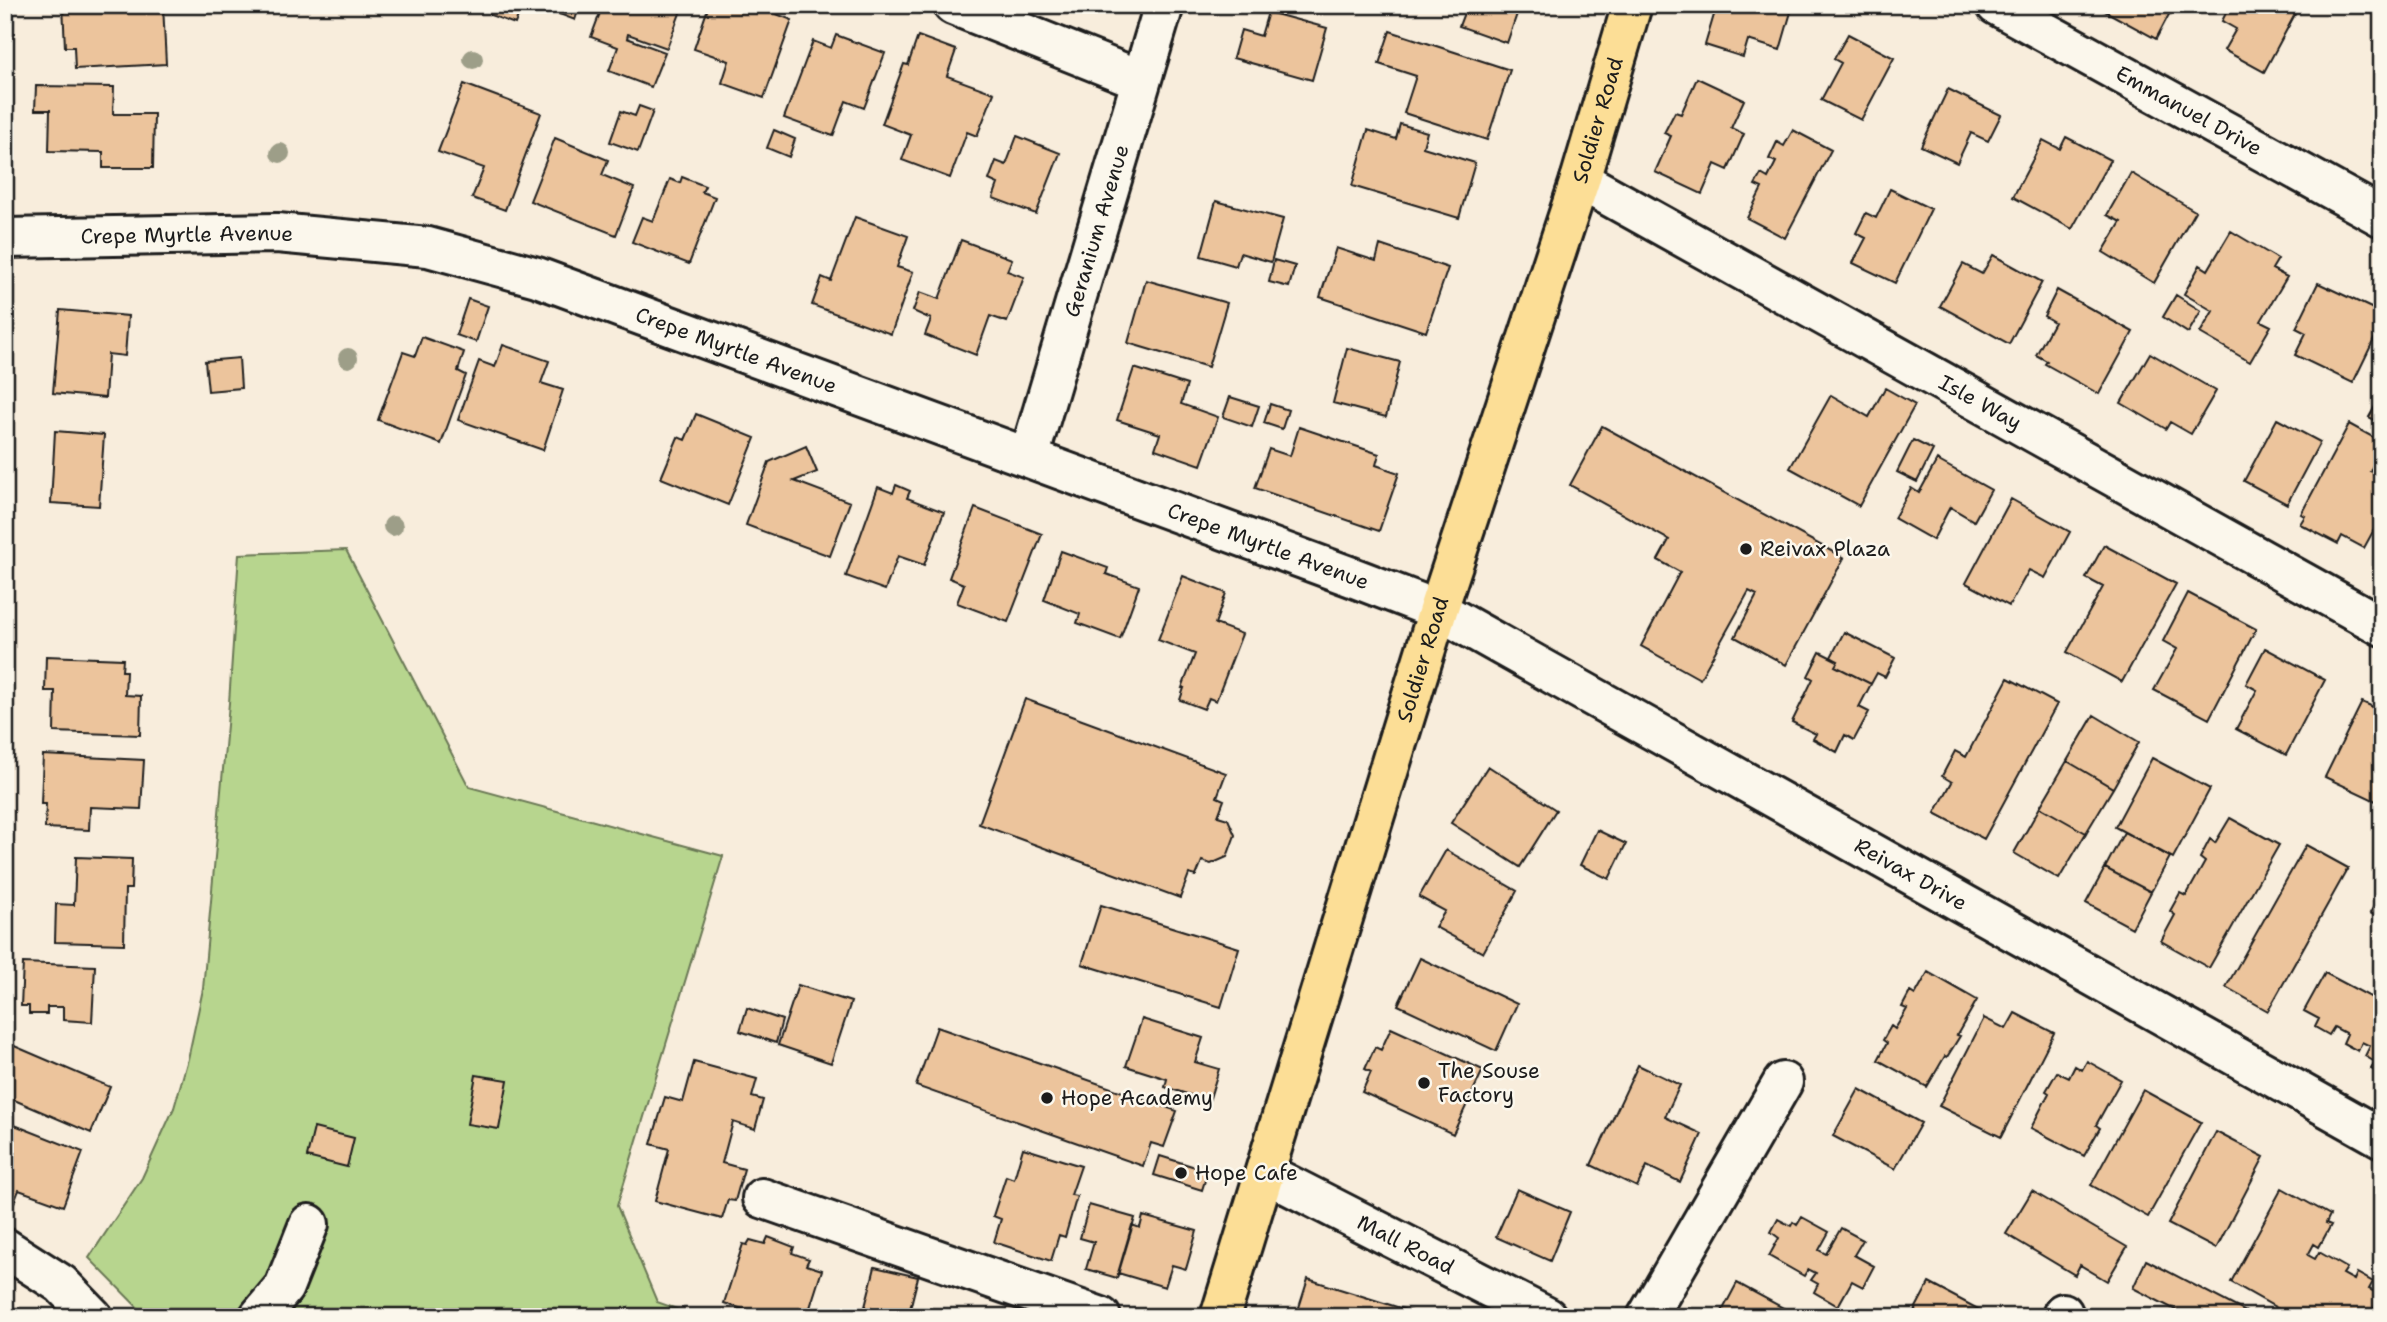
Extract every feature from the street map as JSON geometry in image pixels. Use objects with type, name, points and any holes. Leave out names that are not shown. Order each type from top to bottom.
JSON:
[{"type":"main road","name":"Soldier Road","points":[[1220,1317],[1438,610],[1580,180],[1632,5]]},
{"type":"street","points":[[953,5],[1140,80]]},
{"type":"street","name":"Geranium Avenue","points":[[1029,457],[1164,5]]},
{"type":"street","name":"Emmanuel Drive","points":[[1996,5],[2032,14],[2382,217]]},
{"type":"street","name":"Isle Way","points":[[1580,180],[2382,626]]},
{"type":"street","name":"Crepe Myrtle Avenue","points":[[5,238],[277,233],[428,247],[537,277],[1438,610]]},
{"type":"street","name":"Reivax Drive","points":[[1438,610],[2382,1138]]},
{"type":"street","points":[[1647,1317],[1783,1082]]},
{"type":"street","name":"Mall Road","points":[[1265,1173],[1547,1317]]},
{"type":"street","points":[[762,1198],[1101,1317]]},
{"type":"street","points":[[259,1317],[284,1287],[309,1224]]},
{"type":"street","points":[[5,1248],[61,1284],[93,1317]]},
{"type":"green space","points":[[346,550],[469,787],[723,856],[617,1206],[657,1302],[699,1317],[147,1317],[89,1258],[142,1178],[174,1108],[203,989],[229,703],[239,554]]},
{"type":"building","points":[[63,5],[163,5],[166,64],[75,69],[74,47],[65,47]]},
{"type":"building","points":[[493,5],[522,5],[515,24],[490,15]]},
{"type":"building","points":[[536,5],[580,5],[575,20]]},
{"type":"building","points":[[603,5],[683,5],[667,48],[628,34],[627,38],[665,52],[651,87],[609,71],[618,47],[591,37]]},
{"type":"building","points":[[709,5],[753,5],[792,20],[764,98],[722,83],[729,61],[694,49]]},
{"type":"building","points":[[1467,5],[1520,5],[1507,43],[1459,26]]},
{"type":"building","points":[[1717,5],[1793,5],[1780,50],[1748,40],[1743,57],[1705,45]]},
{"type":"building","points":[[2094,5],[2174,5],[2156,39]]},
{"type":"building","points":[[2230,5],[2300,5],[2264,72],[2224,50],[2236,29],[2222,21]]},
{"type":"building","points":[[1268,12],[1327,28],[1312,80],[1233,58],[1241,30],[1261,36]]},
{"type":"building","points":[[1390,31],[1510,70],[1487,140],[1404,113],[1416,76],[1379,64]]},
{"type":"building","points":[[1848,34],[1894,58],[1861,120],[1821,100],[1841,63],[1834,59]]},
{"type":"building","points":[[836,35],[885,53],[864,108],[846,101],[833,136],[784,118],[813,41],[831,48]]},
{"type":"building","points":[[918,36],[956,50],[947,76],[994,93],[977,136],[967,132],[950,178],[902,160],[911,135],[882,124],[904,64],[908,65]]},
{"type":"building","points":[[1697,78],[1744,100],[1731,128],[1744,134],[1728,170],[1715,164],[1702,194],[1655,172],[1671,136],[1664,133],[1675,112],[1681,114]]},
{"type":"building","points":[[464,84],[541,113],[505,210],[472,198],[484,168],[438,152]]},
{"type":"building","points":[[36,86],[114,87],[113,114],[154,114],[153,168],[103,168],[103,152],[49,151],[50,110],[35,110]]},
{"type":"building","points":[[1948,89],[2001,115],[1988,141],[1971,133],[1957,163],[1921,146]]},
{"type":"building","points":[[639,106],[653,111],[638,152],[610,142],[621,111],[635,116]]},
{"type":"building","points":[[1400,124],[1427,132],[1423,147],[1475,163],[1459,218],[1352,186],[1368,130],[1396,139]]},
{"type":"building","points":[[774,130],[795,139],[789,157],[767,148]]},
{"type":"building","points":[[1793,130],[1831,150],[1785,238],[1747,218],[1762,188],[1755,185],[1761,174],[1768,178],[1776,162],[1769,159],[1777,142],[1784,146]]},
{"type":"building","points":[[1017,136],[1060,153],[1036,214],[993,198],[998,184],[989,180],[996,161],[1006,165]]},
{"type":"building","points":[[2066,137],[2110,160],[2072,229],[2013,197],[2043,140],[2060,149]]},
{"type":"building","points":[[555,138],[608,160],[602,175],[634,188],[616,235],[530,201]]},
{"type":"building","points":[[2131,173],[2195,211],[2154,283],[2103,252],[2121,222],[2107,215]]},
{"type":"building","points":[[682,177],[705,186],[702,192],[715,197],[689,264],[632,242],[642,217],[653,221],[670,179],[680,183]]},
{"type":"building","points":[[1890,189],[1931,209],[1895,283],[1853,263],[1866,238],[1856,233],[1866,213],[1876,218]]},
{"type":"building","points":[[1216,201],[1283,219],[1271,262],[1240,253],[1236,266],[1201,256]]},
{"type":"building","points":[[855,217],[908,236],[897,267],[913,272],[891,334],[812,305],[822,277],[831,281]]},
{"type":"building","points":[[2231,231],[2278,259],[2272,269],[2287,277],[2261,321],[2271,326],[2250,362],[2200,333],[2213,311],[2184,294],[2200,265],[2208,270]]},
{"type":"building","points":[[961,240],[1012,259],[1007,271],[1024,277],[1007,322],[990,316],[976,355],[925,335],[931,319],[913,311],[920,292],[939,299]]},
{"type":"building","points":[[1380,245],[1448,268],[1426,332],[1320,297],[1336,248],[1376,261]]},
{"type":"building","points":[[1993,255],[2042,282],[2009,344],[1940,306],[1963,264],[1982,274]]},
{"type":"building","points":[[1274,260],[1295,266],[1289,287],[1269,282]]},
{"type":"building","points":[[1146,280],[1227,303],[1208,367],[1128,343]]},
{"type":"building","points":[[2318,283],[2382,313],[2382,323],[2353,383],[2295,355],[2306,333],[2296,328]]},
{"type":"building","points":[[2057,290],[2133,332],[2099,394],[2045,364],[2047,361],[2036,355],[2054,322],[2044,316]]},
{"type":"building","points":[[2176,295],[2201,311],[2188,333],[2163,317]]},
{"type":"building","points":[[468,299],[488,306],[476,342],[456,335]]},
{"type":"building","points":[[60,310],[128,316],[125,356],[108,354],[105,398],[53,393]]},
{"type":"building","points":[[422,337],[464,352],[458,371],[466,375],[441,444],[378,420],[403,352],[415,356]]},
{"type":"building","points":[[503,345],[549,361],[541,383],[563,390],[543,450],[458,420],[479,361],[495,367]]},
{"type":"building","points":[[1347,348],[1400,362],[1386,417],[1333,403]]},
{"type":"building","points":[[2150,353],[2216,391],[2191,434],[2170,422],[2166,429],[2121,403]]},
{"type":"building","points":[[239,358],[241,388],[208,391],[205,361]]},
{"type":"building","points":[[1134,368],[1187,385],[1181,404],[1218,417],[1201,465],[1155,449],[1160,434],[1117,420]]},
{"type":"building","points":[[1885,388],[1915,405],[1859,506],[1790,468],[1831,395],[1869,417]]},
{"type":"building","points":[[2382,394],[2382,424],[2369,417]]},
{"type":"building","points":[[1230,397],[1259,406],[1252,427],[1223,417]]},
{"type":"building","points":[[1270,404],[1288,410],[1282,429],[1264,423]]},
{"type":"building","points":[[696,414],[755,438],[728,505],[661,478],[678,437],[685,440]]},
{"type":"building","points":[[2277,419],[2320,442],[2287,504],[2244,481]]},
{"type":"building","points":[[2349,424],[2382,442],[2382,449],[2370,471],[2382,477],[2382,515],[2364,548],[2342,536],[2338,544],[2300,524],[2305,516],[2301,514]]},
{"type":"building","name":"Reivax Plaza","points":[[1602,426],[1844,558],[1786,665],[1735,637],[1757,595],[1749,591],[1700,679],[1641,646],[1680,572],[1658,560],[1669,540],[1570,485]]},
{"type":"building","points":[[1299,427],[1379,454],[1376,465],[1399,473],[1379,531],[1255,488],[1269,449],[1290,456]]},
{"type":"building","points":[[55,431],[104,435],[99,506],[51,503]]},
{"type":"building","points":[[1913,440],[1933,450],[1917,482],[1897,472]]},
{"type":"building","points":[[806,446],[817,472],[794,481],[850,502],[830,556],[746,525],[769,462]]},
{"type":"building","points":[[1937,460],[1991,490],[1974,521],[1950,507],[1933,540],[1894,518],[1911,488],[1919,493]]},
{"type":"building","points":[[896,485],[910,491],[907,498],[944,512],[924,565],[898,556],[885,590],[846,576],[878,487],[893,493]]},
{"type":"building","points":[[2011,499],[2070,532],[2045,578],[2029,570],[2009,606],[1966,583]]},
{"type":"building","points":[[975,508],[1042,534],[1008,622],[957,603],[964,584],[949,578]]},
{"type":"building","points":[[2104,545],[2176,584],[2122,682],[2067,652],[2103,587],[2086,578]]},
{"type":"building","points":[[1061,551],[1108,568],[1106,574],[1139,586],[1120,639],[1077,623],[1080,614],[1044,600]]},
{"type":"building","points":[[1183,576],[1226,593],[1215,624],[1242,634],[1216,701],[1209,698],[1204,709],[1180,700],[1195,654],[1158,640]]},
{"type":"building","points":[[2188,593],[2256,629],[2209,719],[2154,690],[2177,649],[2163,641]]},
{"type":"building","points":[[1844,632],[1895,658],[1885,677],[1877,673],[1871,684],[1835,666],[1838,661],[1831,657]]},
{"type":"building","points":[[2265,648],[2325,680],[2286,755],[2236,729],[2257,690],[2246,684]]},
{"type":"building","points":[[1820,652],[1838,661],[1835,666],[1871,684],[1859,707],[1869,712],[1854,740],[1845,735],[1837,752],[1813,739],[1816,734],[1792,722],[1813,679],[1808,676]]},
{"type":"building","points":[[46,656],[123,659],[122,671],[126,671],[125,695],[141,696],[140,735],[54,732],[55,691],[45,691]]},
{"type":"building","points":[[2008,678],[2057,704],[1984,839],[1935,813],[1952,782],[1942,776],[1955,751],[1966,757]]},
{"type":"building","points":[[1025,699],[1226,773],[1217,797],[1224,800],[1218,816],[1228,819],[1235,835],[1227,857],[1211,864],[1202,861],[1196,876],[1189,874],[1180,898],[979,824]]},
{"type":"building","points":[[2362,702],[2382,711],[2382,726],[2378,733],[2382,735],[2382,804],[2325,777]]},
{"type":"building","points":[[2094,715],[2139,742],[2113,788],[2067,761]]},
{"type":"building","points":[[43,755],[144,760],[141,809],[90,807],[89,830],[45,828],[46,804],[41,804]]},
{"type":"building","points":[[2152,758],[2210,789],[2173,858],[2115,827]]},
{"type":"building","points":[[2067,761],[2113,788],[2086,833],[2040,807]]},
{"type":"building","points":[[1488,766],[1556,810],[1520,867],[1451,823]]},
{"type":"building","points":[[2040,807],[2086,833],[2059,879],[2014,853]]},
{"type":"building","points":[[2230,818],[2279,845],[2209,968],[2161,941],[2175,915],[2170,911],[2180,893],[2186,896],[2205,862],[2200,858],[2210,839],[2215,843]]},
{"type":"building","points":[[1597,830],[1626,844],[1609,879],[1580,865]]},
{"type":"building","points":[[2124,832],[2170,857],[2151,892],[2105,868]]},
{"type":"building","points":[[2306,845],[2348,868],[2268,1011],[2226,987]]},
{"type":"building","points":[[1446,850],[1517,891],[1483,953],[1435,927],[1445,911],[1419,897]]},
{"type":"building","points":[[76,857],[132,859],[131,889],[125,889],[124,944],[55,942],[56,904],[74,905]]},
{"type":"building","points":[[2105,868],[2151,892],[2132,928],[2086,903]]},
{"type":"building","points":[[2382,892],[2382,919],[2370,913]]},
{"type":"building","points":[[1101,905],[1239,948],[1221,1007],[1082,964]]},
{"type":"building","points":[[1420,958],[1517,1004],[1496,1051],[1398,1005]]},
{"type":"building","points":[[23,963],[95,966],[92,1022],[63,1020],[63,1007],[47,1007],[47,1014],[29,1014],[29,1006],[21,1006]]},
{"type":"building","points":[[1928,972],[1977,1000],[1957,1035],[1960,1036],[1927,1087],[1878,1060],[1887,1043],[1883,1040],[1891,1026],[1895,1029],[1907,1009],[1902,1007],[1910,992],[1915,995]]},
{"type":"building","points":[[2325,973],[2382,1003],[2382,1074],[2371,1069],[2375,1062],[2365,1056],[2370,1046],[2362,1042],[2358,1051],[2343,1043],[2347,1034],[2334,1027],[2329,1035],[2315,1027],[2319,1019],[2304,1011]]},
{"type":"building","points":[[798,985],[851,1002],[831,1063],[778,1045]]},
{"type":"building","points":[[747,1008],[782,1020],[776,1043],[740,1031]]},
{"type":"building","points":[[2015,1013],[2054,1033],[2001,1137],[1939,1106],[1984,1018],[2006,1029]]},
{"type":"building","points":[[1142,1019],[1203,1038],[1195,1062],[1219,1069],[1209,1101],[1165,1087],[1167,1079],[1126,1066]]},
{"type":"building","name":"Hope Academy","points":[[937,1027],[1177,1111],[1164,1147],[1151,1143],[1143,1166],[916,1086]]},
{"type":"building","points":[[1391,1028],[1483,1070],[1453,1134],[1362,1092],[1371,1072],[1365,1069],[1375,1047],[1381,1050]]},
{"type":"building","points":[[5,1042],[110,1087],[91,1133],[5,1096]]},
{"type":"building","points":[[2087,1061],[2121,1080],[2096,1125],[2100,1128],[2084,1156],[2031,1128],[2057,1072],[2069,1078],[2075,1066],[2082,1070]]},
{"type":"building","points":[[694,1062],[757,1079],[752,1097],[763,1100],[755,1129],[733,1122],[722,1163],[744,1169],[735,1201],[728,1200],[722,1219],[655,1201],[669,1149],[651,1144],[665,1097],[683,1102]]},
{"type":"building","points":[[1638,1065],[1680,1085],[1665,1117],[1702,1134],[1680,1182],[1647,1166],[1637,1187],[1591,1165]]},
{"type":"building","points":[[476,1075],[508,1080],[499,1129],[467,1124]]},
{"type":"building","points":[[1859,1089],[1921,1123],[1895,1169],[1833,1136]]},
{"type":"building","points":[[2143,1090],[2201,1122],[2148,1217],[2091,1185]]},
{"type":"building","points":[[7,1122],[83,1152],[63,1206],[19,1190],[10,1213],[5,1211]]},
{"type":"building","points":[[314,1128],[354,1138],[347,1167],[307,1157]]},
{"type":"building","points":[[2216,1132],[2264,1157],[2216,1249],[2168,1224]]},
{"type":"building","points":[[1023,1148],[1081,1166],[1071,1195],[1077,1196],[1065,1237],[1059,1235],[1051,1261],[994,1242],[1001,1219],[993,1216],[1006,1176],[1014,1179]]},
{"type":"building","name":"Hope Cafe","points":[[1160,1156],[1208,1171],[1202,1190],[1154,1175]]},
{"type":"building","points":[[2282,1188],[2330,1215],[2326,1223],[2331,1225],[2319,1247],[2314,1244],[2308,1255],[2315,1259],[2319,1252],[2347,1268],[2343,1274],[2354,1280],[2357,1273],[2373,1282],[2369,1289],[2381,1295],[2369,1317],[2293,1317],[2231,1282]]},
{"type":"building","points":[[1517,1189],[1570,1212],[1550,1261],[1496,1237]]},
{"type":"building","points":[[2032,1191],[2127,1247],[2107,1281],[2080,1265],[2075,1275],[2006,1234]]},
{"type":"building","points":[[1089,1205],[1135,1218],[1117,1278],[1086,1269],[1094,1242],[1080,1238]]},
{"type":"building","points":[[1143,1216],[1197,1231],[1186,1269],[1172,1265],[1165,1287],[1118,1273],[1132,1225],[1140,1228]]},
{"type":"building","points":[[1802,1217],[1829,1232],[1819,1250],[1826,1254],[1841,1228],[1863,1240],[1854,1255],[1874,1266],[1863,1287],[1852,1281],[1838,1306],[1814,1292],[1818,1284],[1811,1280],[1816,1273],[1808,1269],[1804,1276],[1769,1256],[1779,1238],[1771,1232],[1778,1219],[1791,1226],[1793,1222],[1797,1225]]},
{"type":"building","points":[[768,1237],[794,1247],[792,1253],[809,1259],[806,1265],[822,1270],[807,1317],[767,1317],[724,1303],[743,1244],[747,1245],[750,1240],[765,1244]]},
{"type":"building","points":[[2146,1260],[2246,1312],[2244,1317],[2189,1317],[2133,1288]]},
{"type":"building","points":[[875,1267],[918,1277],[908,1317],[891,1317],[864,1311]]},
{"type":"building","points":[[1308,1279],[1419,1314],[1418,1317],[1296,1317]]},
{"type":"building","points":[[1737,1283],[1800,1317],[1719,1317]]},
{"type":"building","points":[[1929,1283],[1993,1317],[1911,1317]]},
{"type":"place","name":"Reivax Plaza","points":[[1746,549]]},
{"type":"place","name":"The Souse Factory","points":[[1424,1083]]},
{"type":"place","name":"Hope Academy","points":[[1047,1098]]},
{"type":"place","name":"Hope Cafe","points":[[1181,1173]]}]
